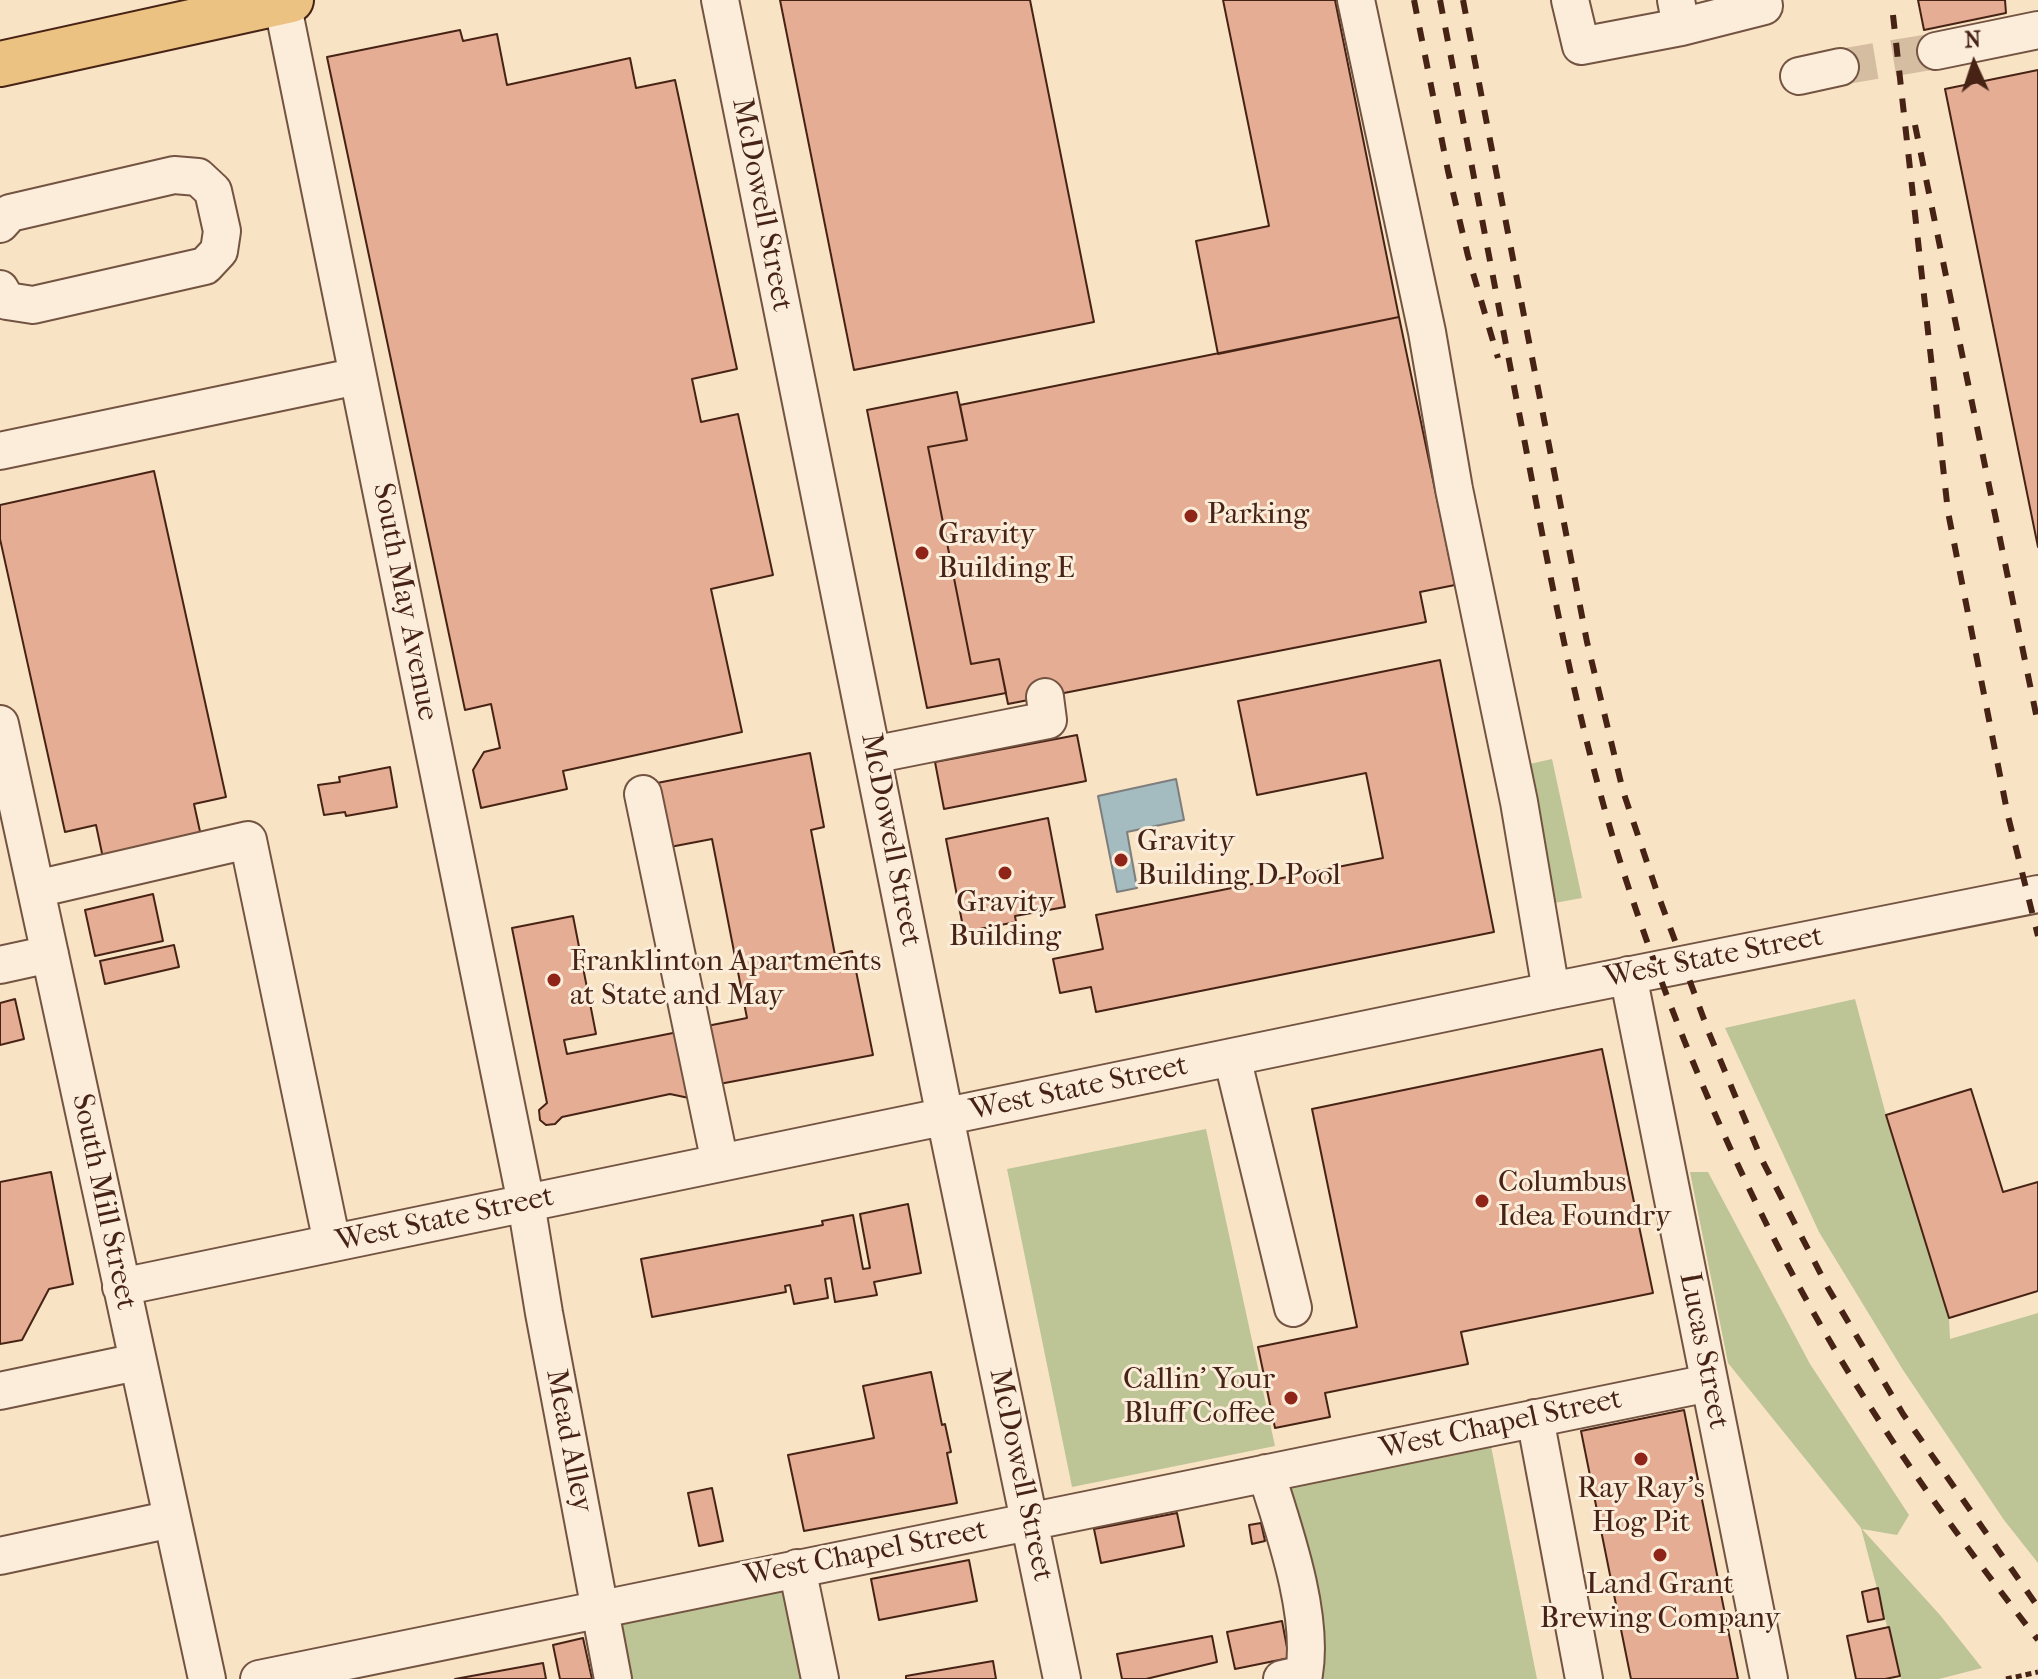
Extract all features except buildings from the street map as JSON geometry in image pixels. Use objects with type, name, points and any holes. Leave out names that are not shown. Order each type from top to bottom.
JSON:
[{"type":"main road","points":[[0,64],[287,1]]},
{"type":"street","name":"McDowell Street","points":[[720,0],[945,1117],[1062,1679]]},
{"type":"street","points":[[1356,0],[1427,332],[1454,489],[1519,802],[1551,991]]},
{"type":"street","points":[[1570,0],[1581,46],[1678,13],[1764,6],[1763,0]]},
{"type":"street","name":"South May Avenue","points":[[287,1],[358,376],[526,1203]]},
{"type":"street","points":[[1936,51],[2038,30]]},
{"type":"street","points":[[1799,76],[1840,67]]},
{"type":"street","points":[[0,224],[10,213],[174,175],[198,177],[213,191],[222,231],[219,251],[205,266],[33,305],[7,301],[0,289]]},
{"type":"street","points":[[0,451],[358,376]]},
{"type":"street","points":[[872,755],[1048,720],[1045,697]]},
{"type":"street","name":"South Mill Street","points":[[0,724],[207,1679]]},
{"type":"street","points":[[643,794],[720,1163]]},
{"type":"street","points":[[36,889],[248,840],[332,1243]]},
{"type":"street","name":"West State Street","points":[[121,1287],[1628,975],[2038,894]]},
{"type":"street","points":[[0,965],[50,954]]},
{"type":"street","name":"Lucas Street","points":[[1628,975],[1769,1679]]},
{"type":"street","points":[[1232,1057],[1293,1308]]},
{"type":"street","name":"Mead Alley","points":[[526,1203],[613,1679]]},
{"type":"street","points":[[0,1391],[137,1362]]},
{"type":"street","name":"West Chapel Street","points":[[259,1679],[1709,1383]]},
{"type":"street","points":[[1535,1418],[1584,1679]]},
{"type":"street","points":[[1266,1473],[1291,1552],[1308,1650],[1304,1674],[1282,1679]]},
{"type":"street","points":[[0,1556],[172,1519]]},
{"type":"street","points":[[797,1568],[820,1679]]},
{"type":"path","points":[[2006,1679],[2038,1672]]},
{"type":"green space","points":[[1552,759],[1582,898],[1554,903],[1525,765]]},
{"type":"green space","points":[[1855,999],[1886,1115],[1949,1318],[1950,1339],[2038,1313],[2038,1563],[2004,1520],[1903,1370],[1819,1232],[1725,1028]]},
{"type":"green space","points":[[1206,1129],[1275,1446],[1072,1487],[1007,1169]]},
{"type":"green space","points":[[1690,1172],[1708,1172],[1810,1364],[1909,1515],[1897,1535],[1862,1529],[1940,1615],[1982,1668],[1939,1679],[1901,1679],[1861,1528],[1728,1363]]},
{"type":"green space","points":[[1491,1446],[1537,1679],[1323,1679],[1289,1484]]},
{"type":"green space","points":[[791,1586],[819,1679],[625,1679],[613,1621]]},
{"type":"water","name":"Gravity Building D Pool","points":[[1176,779],[1184,820],[1127,832],[1137,888],[1117,892],[1098,796]]},
{"type":"tunnel","points":[[1840,67],[1936,51]]},
{"type":"railway","points":[[1414,0],[1448,171],[1468,256],[1498,358]]},
{"type":"railway","points":[[1440,0],[1548,565],[1584,732],[1614,841],[1654,961],[1705,1091],[1796,1281],[1867,1402],[1972,1553],[2038,1640]]},
{"type":"railway","points":[[1463,0],[1587,642],[1623,791],[1657,892],[1709,1033],[1761,1158],[1828,1288],[1903,1414],[2038,1607]]},
{"type":"railway","points":[[1893,15],[1948,512],[2008,816],[2038,936]]},
{"type":"railway","points":[[1915,125],[2038,724]]},
{"type":"place","name":"Parking","points":[[1191,516]]},
{"type":"place","name":"Gravity Building E","points":[[922,553]]},
{"type":"place","name":"Gravity Building D Pool","points":[[1121,860]]},
{"type":"place","name":"Gravity Building","points":[[1005,873]]},
{"type":"place","name":"Franklinton Apartments at State and May","points":[[554,980]]},
{"type":"place","name":"Columbus Idea Foundry","points":[[1482,1201]]},
{"type":"place","name":"Callin' Your Bluff Coffee","points":[[1291,1398]]},
{"type":"place","name":"Ray Ray's Hog Pit","points":[[1641,1459]]},
{"type":"place","name":"Land Grant Brewing Company","points":[[1660,1555]]}]
